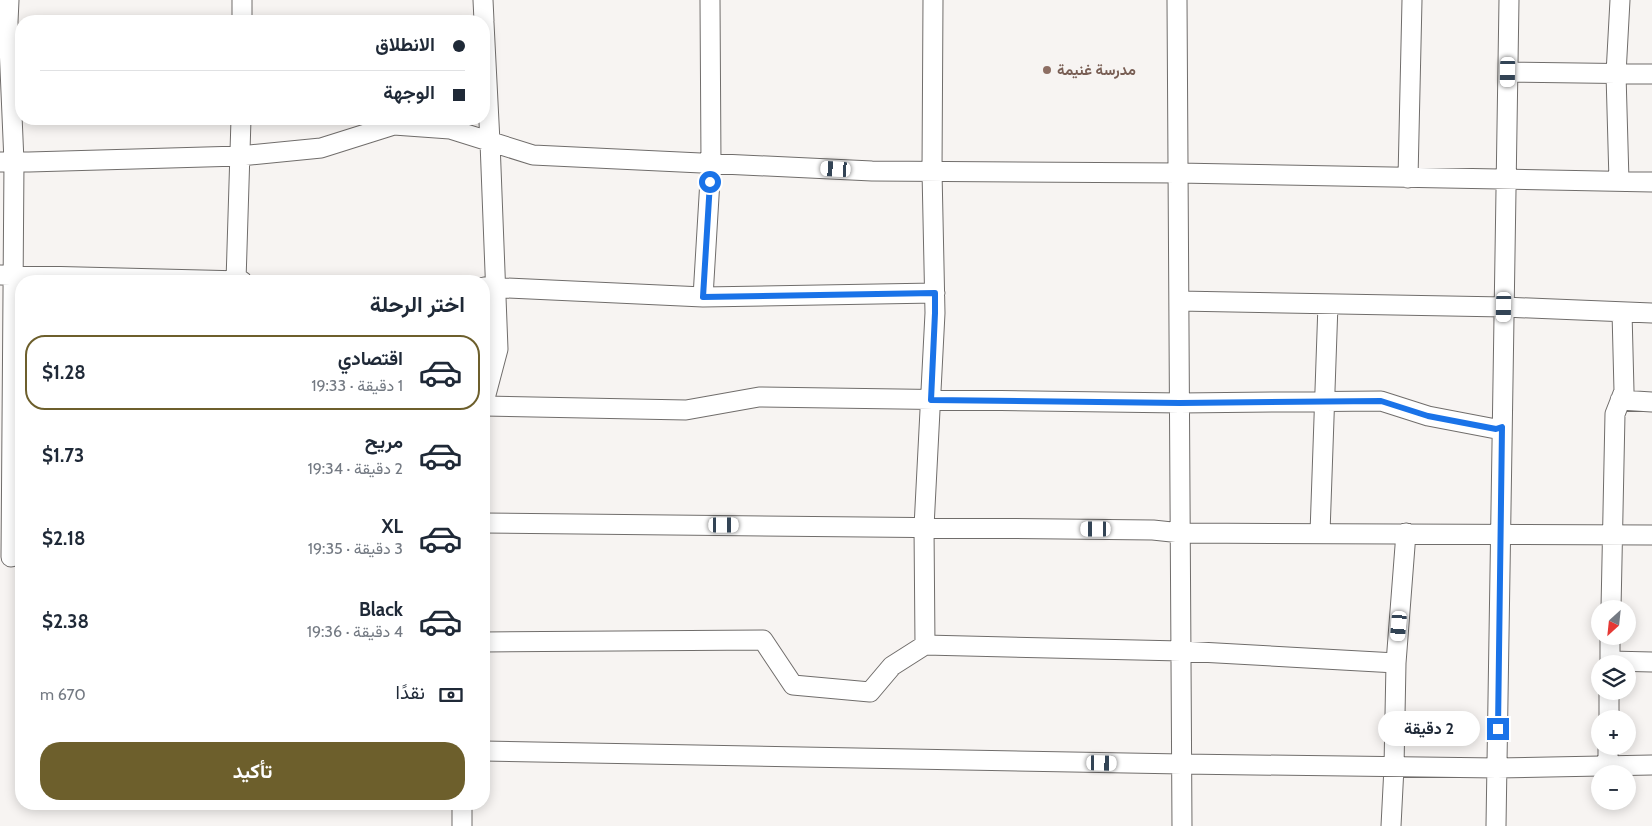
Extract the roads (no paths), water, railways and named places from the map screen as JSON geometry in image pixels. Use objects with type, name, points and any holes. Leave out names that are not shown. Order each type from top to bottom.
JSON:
[{"type":"street","points":[[9,0],[7,276],[11,401],[12,557]]},
{"type":"street","points":[[242,0],[242,15]]},
{"type":"street","points":[[482,0],[483,15]]},
{"type":"street","points":[[703,297],[711,163],[710,0]]},
{"type":"street","points":[[925,645],[924,527],[935,313],[932,171],[933,0]]},
{"type":"street","points":[[1177,0],[1182,826]]},
{"type":"street","points":[[1408,178],[1412,0]]},
{"type":"street","points":[[1496,826],[1509,0]]},
{"type":"street","points":[[1618,181],[1616,74],[1620,0]]},
{"type":"street","points":[[1508,72],[1652,74]]},
{"type":"street","points":[[236,275],[240,125]]},
{"type":"street","points":[[7,162],[240,156],[321,148],[394,125],[450,129],[532,155],[872,171],[1178,173],[1652,182]]},
{"type":"street","points":[[489,125],[490,287],[498,349],[490,379]]},
{"type":"street","points":[[490,287],[703,297],[935,293]]},
{"type":"street","points":[[1179,301],[1504,307],[1652,313]]},
{"type":"street","points":[[1320,533],[1328,304]]},
{"type":"street","points":[[1611,600],[1615,414],[1624,391],[1622,312]]},
{"type":"street","points":[[490,406],[686,410],[759,397],[1180,403],[1381,401],[1428,416],[1496,429],[1502,427]]},
{"type":"street","points":[[1620,400],[1652,402]]},
{"type":"street","points":[[490,523],[1153,530],[1180,533],[1652,535]]},
{"type":"street","points":[[1391,826],[1396,663],[1406,533]]},
{"type":"street","points":[[490,642],[763,640],[793,685],[870,692],[892,666],[925,645],[1181,651],[1396,663]]},
{"type":"street","points":[[1636,662],[1652,662]]},
{"type":"street","points":[[490,751],[1394,767],[1591,766]]},
{"type":"street","points":[[1636,765],[1652,765]]},
{"type":"street","points":[[462,810],[462,826]]},
{"type":"place","name":"مدرسة غنيمة","points":[[1047,70]]}]
